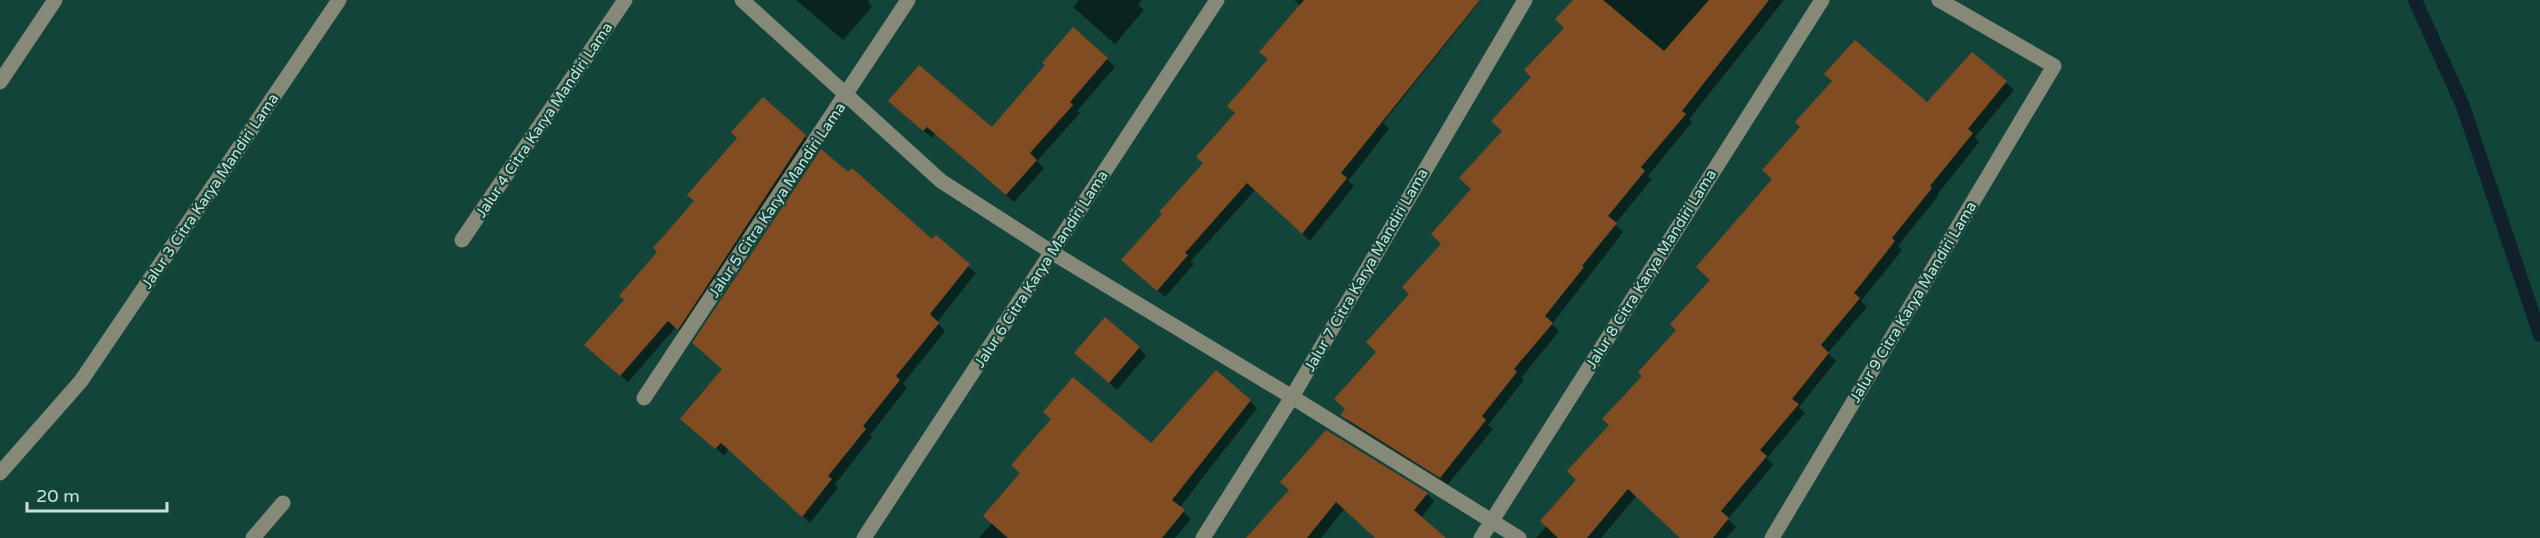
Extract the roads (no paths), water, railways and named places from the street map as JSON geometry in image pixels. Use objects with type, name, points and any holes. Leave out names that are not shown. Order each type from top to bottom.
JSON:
[{"type":"street","points":[[0,82],[55,0]]},
{"type":"street","name":"Jalur 3 Citra Karya Mandiri Lama","points":[[0,473],[81,381],[339,0]]},
{"type":"street","name":"Jalur 4 Citra Karya Mandiri Lama","points":[[462,240],[625,0]]},
{"type":"street","points":[[742,0],[941,181],[1520,538]]},
{"type":"street","name":"Jalur 5 Citra Karya Mandiri Lama","points":[[644,398],[848,94],[908,0]]},
{"type":"street","name":"Jalur 6 Citra Karya Mandiri Lama","points":[[864,538],[1217,0]]},
{"type":"street","name":"Jalur 7 Citra Karya Mandiri Lama","points":[[1203,538],[1292,397],[1525,0]]},
{"type":"street","name":"Jalur 8 Citra Karya Mandiri Lama","points":[[1480,538],[1822,0]]},
{"type":"street","name":"Jalur 9 Citra Karya Mandiri Lama","points":[[1772,538],[2054,66],[1939,0]]},
{"type":"street","points":[[253,538],[283,503]]},
{"type":"waterway","points":[[2415,0],[2463,106],[2540,335]]}]
